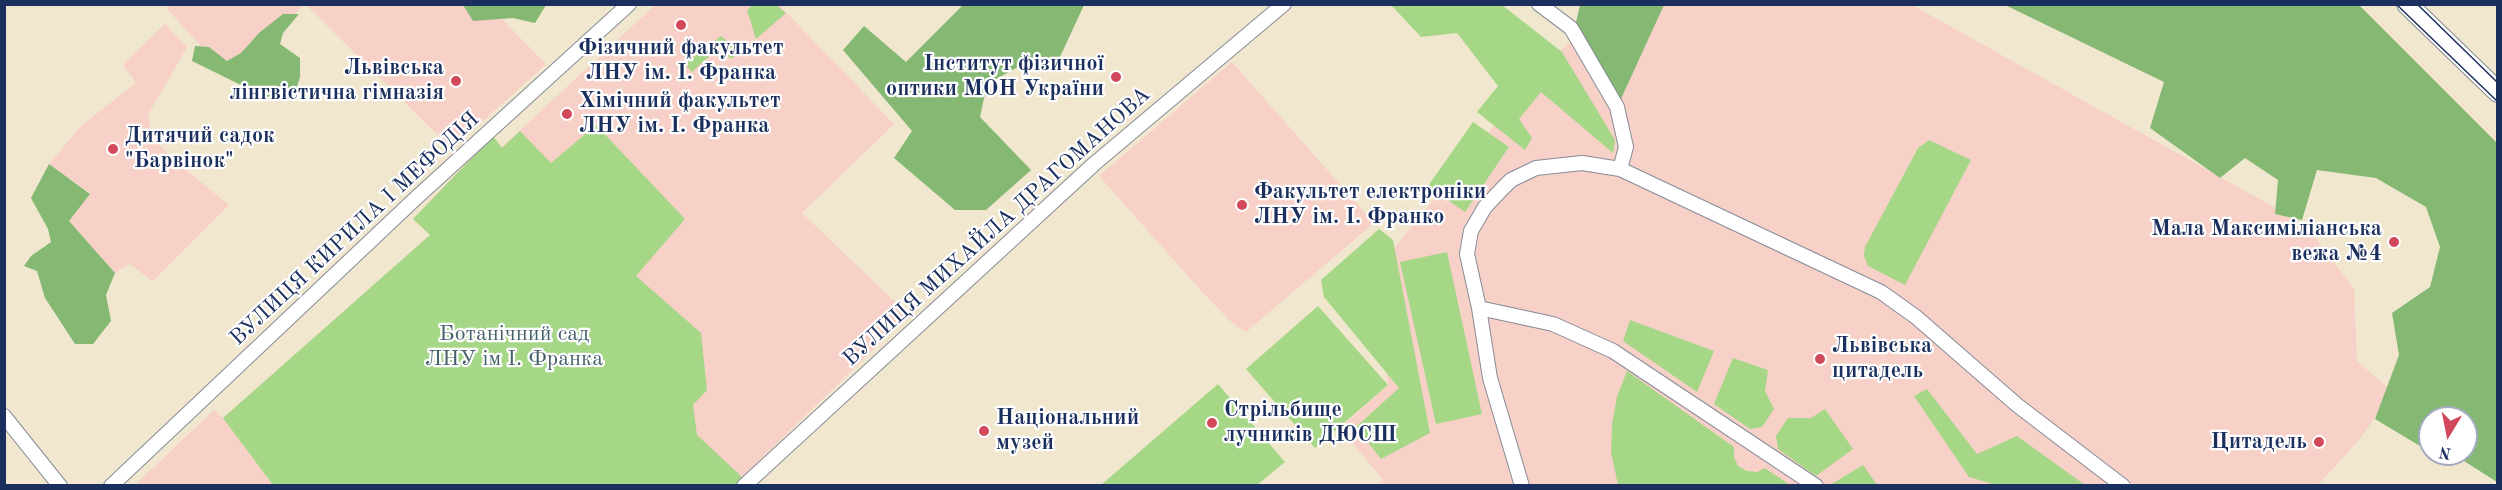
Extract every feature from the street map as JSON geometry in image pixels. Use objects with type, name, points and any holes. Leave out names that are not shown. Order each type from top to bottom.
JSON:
[{"type":"main road","points":[[2407,4],[2498,92]]},
{"type":"street","name":"ВУЛИЦЯ МИХАЙЛА ДРАГОМАНОВА","points":[[744,486],[1094,164],[1284,4]]},
{"type":"street","points":[[1539,4],[1571,28],[1617,107],[1626,147],[1620,168]]},
{"type":"street","name":"ВУЛИЦЯ КИРИЛА І МЕФОДІЯ","points":[[111,486],[626,6]]},
{"type":"street","points":[[1522,486],[1490,378],[1479,308],[1467,254],[1471,231],[1485,207],[1511,180],[1536,168],[1582,163],[1620,168],[1881,292],[1916,317],[2018,405],[2122,486]]},
{"type":"street","points":[[1479,308],[1553,324],[1604,346],[1701,407],[1816,486]]},
{"type":"street","points":[[4,416],[60,486]]},
{"type":"shaded area","name":"Львівська лінгвістична гімназія","points":[[170,4],[304,5],[229,76],[166,8]]},
{"type":"shaded area","points":[[1614,4],[1912,5],[2306,225],[2354,289],[2357,361],[2393,392],[2360,439],[2317,486],[1378,485],[1383,480],[1340,428],[1388,385],[1373,274],[1543,66]]},
{"type":"shaded area","name":"Львівська лінгвістична гімназія","points":[[306,5],[488,5],[546,64],[452,149]]},
{"type":"shaded area","points":[[655,5],[779,5],[894,124],[802,213],[909,315],[734,485],[134,486],[214,410],[223,418],[430,235],[413,219],[468,161],[502,147]]},
{"type":"shaded area","name":"Дитячий садок \"Барвінок\"","points":[[165,24],[187,47],[148,115],[153,138],[174,160],[229,205],[153,281],[129,264],[115,273],[69,221],[90,193],[49,164],[82,125],[136,83],[123,65]]},
{"type":"shaded area","name":"Факультет електроніки ЛНУ ім. І. Франко","points":[[1232,62],[1374,223],[1246,332],[1231,322],[1204,294],[1099,176]]},
{"type":"green space","points":[[2358,4],[2497,143],[2497,482],[2472,466],[2478,466],[2478,406],[2418,406],[2418,445],[2375,419],[2399,355],[2392,313],[2430,287],[2440,247],[2426,207],[2376,178],[2317,170],[2302,220],[2275,214],[2278,180],[2245,158],[2220,178],[2150,128],[2164,82],[2005,5]]},
{"type":"green space","points":[[463,5],[546,5],[535,23],[513,18],[473,21]]},
{"type":"green space","points":[[753,5],[776,5],[786,13],[756,39],[747,10]]},
{"type":"green space","points":[[963,5],[1084,5],[1059,59],[1029,61],[987,84],[980,117],[1031,170],[986,210],[955,210],[894,158],[912,131],[843,50],[864,26],[906,62]]},
{"type":"green space","points":[[1391,5],[1502,5],[1562,52],[1615,140],[1613,153],[1541,92],[1519,119],[1532,138],[1525,150],[1477,112],[1498,86],[1457,33],[1421,37]]},
{"type":"green space","points":[[1580,5],[1664,5],[1620,101],[1576,22]]},
{"type":"green space","points":[[283,14],[299,14],[283,33],[280,44],[300,58],[300,77],[295,93],[279,91],[262,100],[241,85],[192,61],[195,46],[209,47],[227,61],[241,53],[260,32]]},
{"type":"green space","points":[[721,36],[740,52],[731,59],[719,47],[692,72],[685,64]]},
{"type":"green space","points":[[1473,122],[1509,147],[1465,212],[1428,186]]},
{"type":"green space","name":"Ботанічний сад ЛНУ ім І. Франка","points":[[596,125],[685,219],[636,276],[701,333],[707,390],[693,405],[697,435],[742,477],[734,486],[273,485],[223,418],[430,235],[413,219],[493,136],[502,148],[520,131],[551,163]]},
{"type":"green space","points":[[1929,140],[1971,160],[1905,285],[1868,266],[1864,256],[1865,247],[1918,148]]},
{"type":"green space","points":[[49,164],[90,194],[69,221],[115,273],[106,295],[111,321],[93,344],[75,344],[45,298],[37,271],[24,266],[31,256],[51,242],[48,229],[31,198]]},
{"type":"green space","points":[[1379,229],[1393,240],[1430,433],[1381,459],[1356,427],[1399,388],[1324,297],[1321,280]]},
{"type":"green space","points":[[1447,252],[1482,414],[1436,424],[1400,262]]},
{"type":"green space","points":[[1318,306],[1388,385],[1315,448],[1246,369]]},
{"type":"green space","points":[[1630,320],[1714,351],[1697,392],[1623,341]]},
{"type":"green space","points":[[1733,358],[1768,370],[1765,391],[1774,409],[1762,427],[1750,429],[1714,404]]},
{"type":"green space","points":[[1627,371],[1734,447],[1734,457],[1738,466],[1747,471],[1757,472],[1765,468],[1790,485],[1618,485],[1611,452],[1612,424],[1617,397]]},
{"type":"green space","name":"Стрільбище лучників ДЮСШ","points":[[1218,384],[1285,462],[1257,485],[1101,485]]},
{"type":"green space","points":[[1927,389],[1977,454],[2017,436],[2085,485],[1996,485],[1969,477],[1914,396]]},
{"type":"green space","points":[[1825,409],[1853,449],[1816,476],[1778,449],[1776,436],[1788,418],[1811,418]]},
{"type":"green space","points":[[1863,465],[1877,485],[1830,485]]},
{"type":"tram line","points":[[2396,4],[2498,102]]},
{"type":"tram line","points":[[2417,4],[2498,83]]},
{"type":"place","name":"Фізичний факультет ЛНУ ім. І. Франка","points":[[681,25]]},
{"type":"place","name":"Інститут фізичної оптики МОН України","points":[[1116,77]]},
{"type":"place","name":"Львівська лінгвістична гімназія","points":[[456,81]]},
{"type":"place","name":"Хімічний факультет ЛНУ ім. І. Франка","points":[[567,114]]},
{"type":"place","name":"Дитячий садок \"Барвінок\"","points":[[113,149]]},
{"type":"place","name":"Факультет електроніки ЛНУ ім. І. Франко","points":[[1242,205]]},
{"type":"place","name":"Мала Максиміліанська вежа №4","points":[[2394,242]]},
{"type":"place","name":"Львівська цитадель","points":[[1820,359]]},
{"type":"place","name":"Стрільбище лучників ДЮСШ","points":[[1212,423]]},
{"type":"place","name":"Національний музей","points":[[984,431]]},
{"type":"place","name":"Цитадель","points":[[2319,442]]}]
